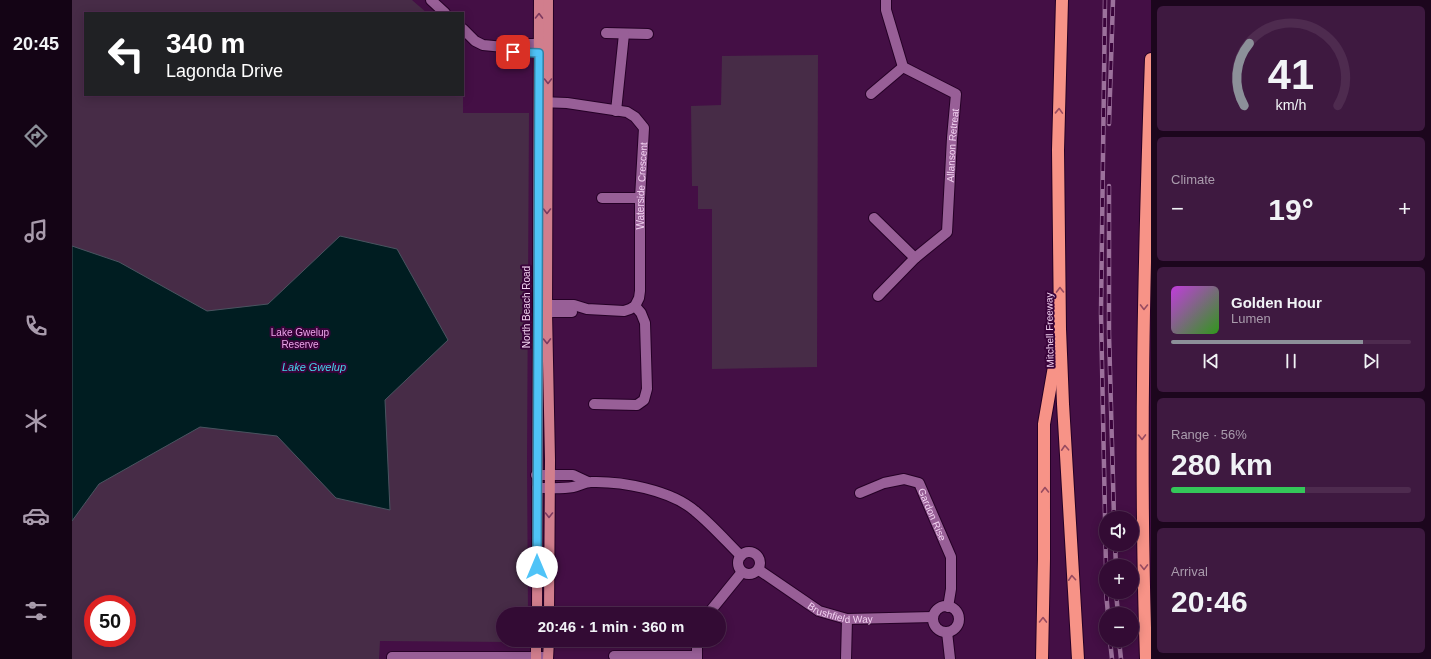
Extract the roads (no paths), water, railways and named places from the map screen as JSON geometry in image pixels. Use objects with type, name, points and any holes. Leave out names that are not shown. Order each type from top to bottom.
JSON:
[{"type":"highway","name":"Mitchell Freeway","points":[[1062,0],[1058,150],[1060,329],[1078,659]]},
{"type":"highway","points":[[1146,659],[1142,408],[1145,226],[1151,59]]},
{"type":"highway","points":[[1145,226],[1151,282]]},
{"type":"highway","points":[[1042,659],[1045,527],[1044,424],[1060,329]]},
{"type":"main road","name":"North Beach Road","points":[[536,607],[536,476],[542,308],[543,102],[543,48],[539,0]]},
{"type":"main road","name":"North Beach Road","points":[[543,48],[548,0]]},
{"type":"main road","name":"North Beach Road","points":[[542,308],[549,476],[549,607]]},
{"type":"main road","points":[[536,647],[536,658]]},
{"type":"main road","points":[[548,647],[548,658]]},
{"type":"street","points":[[431,0],[444,12]]},
{"type":"street","points":[[871,94],[903,67],[886,10],[886,0]]},
{"type":"street","points":[[464,30],[475,41],[483,45],[504,47],[513,52],[543,48]]},
{"type":"street","points":[[606,33],[648,34]]},
{"type":"street","points":[[616,111],[624,34]]},
{"type":"street","name":"Allanson Retreat","points":[[878,296],[915,258],[947,232],[956,94],[903,67]]},
{"type":"street","name":"Waterside Crescent","points":[[543,102],[566,103],[627,112],[644,128],[640,198],[640,291],[639,298],[635,306]]},
{"type":"street","points":[[602,198],[640,198]]},
{"type":"street","points":[[874,218],[915,258]]},
{"type":"street","points":[[542,308],[574,305],[587,309],[624,311],[635,306],[641,313],[645,323],[648,389],[644,400],[637,405],[594,404]]},
{"type":"street","points":[[536,476],[573,475],[588,482]]},
{"type":"street","name":"Gardon Rise","points":[[860,493],[884,484],[904,479],[920,484],[951,556],[951,589],[948,606]]},
{"type":"street","points":[[537,488],[573,487],[588,482],[628,484],[652,490],[674,498],[694,510],[741,556]]},
{"type":"street","points":[[748,552],[757,554],[761,562],[759,570],[749,574],[742,572],[738,566],[741,556],[748,552]]},
{"type":"street","name":"Brushfield Way","points":[[759,570],[819,611],[847,619],[933,617]]},
{"type":"street","points":[[714,607],[742,572]]},
{"type":"street","points":[[944,606],[948,606],[956,611],[959,620],[956,628],[947,632],[938,629],[935,626],[933,617],[937,610],[944,606]]},
{"type":"street","points":[[846,659],[847,619]]},
{"type":"street","points":[[947,632],[950,659]]},
{"type":"street","points":[[614,656],[697,658],[697,647]]},
{"type":"street","points":[[392,659],[392,657],[548,658]]},
{"type":"water","name":"Lake Gwelup","points":[[340,236],[397,249],[448,340],[385,400],[390,510],[336,498],[277,436],[200,427],[99,484],[72,521],[72,246],[119,262],[207,311],[268,304]]},
{"type":"railway","points":[[1105,0],[1101,313],[1106,559]]},
{"type":"railway","points":[[1109,124],[1113,0]]},
{"type":"railway","points":[[1109,186],[1109,334],[1114,511]]},
{"type":"railway","points":[[1115,551],[1116,559]]},
{"type":"railway","points":[[1107,599],[1107,607]]},
{"type":"railway","points":[[1117,599],[1117,607]]},
{"type":"railway","points":[[1111,647],[1112,659]]},
{"type":"railway","points":[[1120,647],[1121,659]]},
{"type":"park label","name":"Lake Gwelup Reserve","points":[[300,338]]}]
